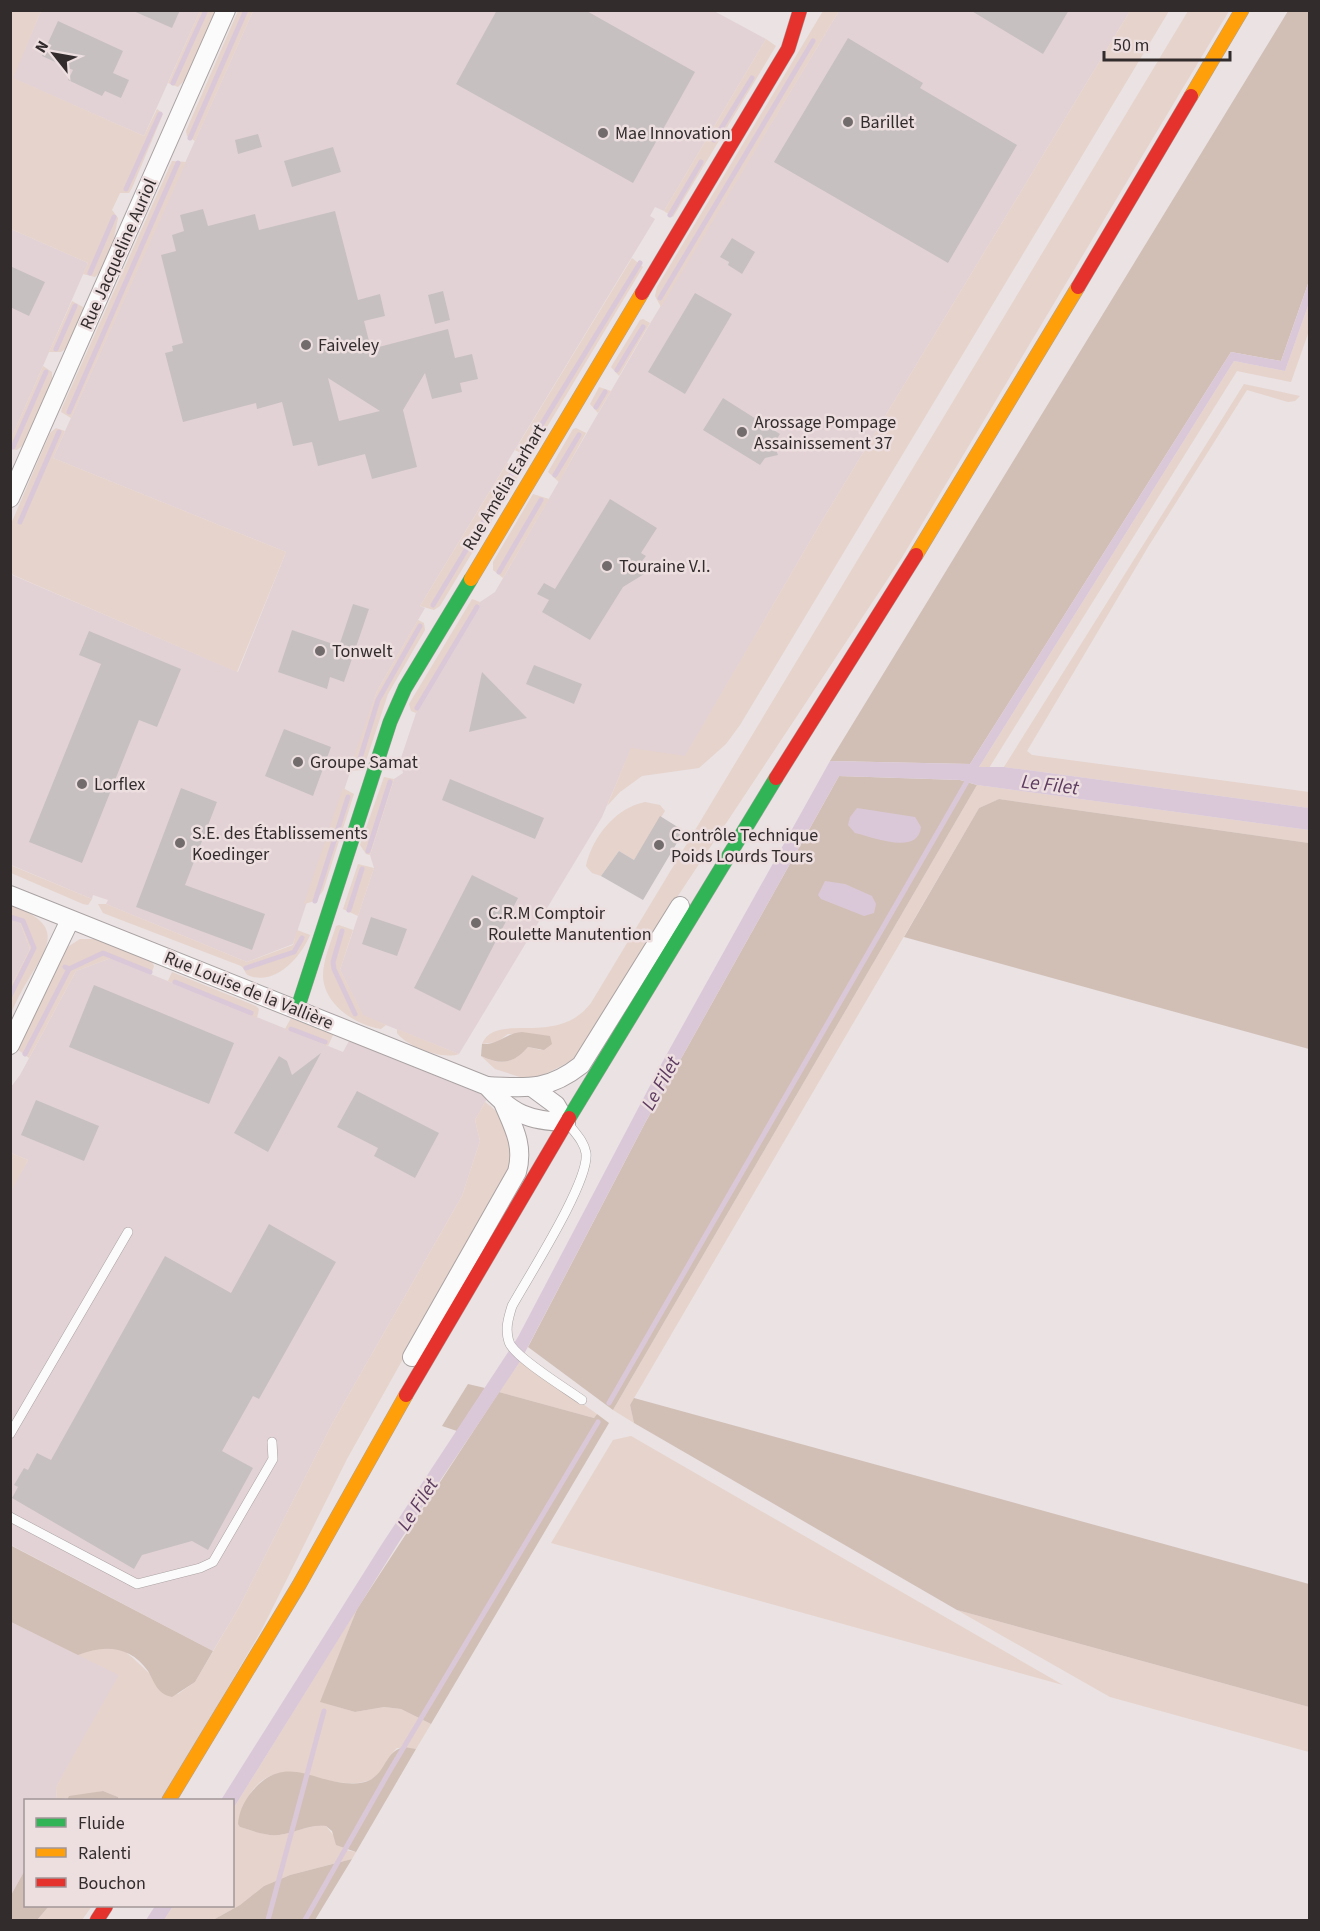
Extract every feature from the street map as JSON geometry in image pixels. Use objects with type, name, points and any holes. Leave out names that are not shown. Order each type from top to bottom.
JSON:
[{"type":"main road","name":"Rue Amélia Earhart","points":[[297,1010],[390,722],[405,688],[788,49],[798,23],[800,10]]},
{"type":"main road","points":[[170,1799],[299,1585],[404,1398],[566,1122],[736,841],[961,484],[1242,10]]},
{"type":"main road","points":[[97,1920],[105,1907]]},
{"type":"street","name":"Rue Jacqueline Auriol","points":[[10,498],[226,10]]},
{"type":"street","name":"Rue Louise de la Vallière","points":[[10,895],[487,1086],[533,1088],[558,1081],[581,1065],[688,893],[702,874],[736,841]]},
{"type":"street","points":[[10,1045],[70,920]]},
{"type":"street","name":"Rue Louise de la Vallière","points":[[404,1398],[405,1369],[517,1172],[521,1157],[519,1144],[504,1105],[487,1086]]},
{"type":"street","points":[[533,1088],[556,1105],[566,1122]]},
{"type":"street","name":"Rue Louise de la Vallière","points":[[504,1105],[540,1121],[566,1122]]},
{"type":"lane","points":[[566,1122],[583,1143],[587,1156],[579,1185],[512,1306],[506,1325],[509,1345],[582,1400]]},
{"type":"lane","points":[[10,1434],[128,1232]]},
{"type":"lane","points":[[10,1517],[137,1584],[200,1568],[219,1556],[273,1459],[273,1442]]},
{"type":"shaded area","points":[[11,11],[41,11],[13,78],[144,136],[157,109],[163,114],[132,188],[129,193],[120,193],[112,210],[118,218],[113,241],[105,265],[95,277],[83,274],[88,263],[11,229]]},
{"type":"shaded area","points":[[41,11],[200,11],[144,136],[12,78]]},
{"type":"shaded area","points":[[200,11],[218,11],[185,80],[178,87],[168,83]]},
{"type":"shaded area","points":[[238,11],[253,11],[195,141],[187,136],[186,131]]},
{"type":"shaded area","points":[[253,11],[714,11],[766,39],[664,211],[655,207],[650,216],[655,219],[420,606],[425,608],[377,691],[293,944],[247,962],[106,904],[108,900],[93,895],[92,899],[11,865],[10,574],[238,672],[286,552],[53,458]]},
{"type":"shaded area","points":[[823,11],[839,11],[661,307],[655,296],[657,287]]},
{"type":"shaded area","points":[[839,11],[1130,11],[820,524],[685,757],[631,749],[602,817],[459,1054],[363,1016],[340,970],[374,868],[370,855],[394,779],[403,773],[400,761],[416,713],[480,602],[495,592],[648,327]]},
{"type":"shaded area","points":[[1130,11],[1169,11],[740,725],[726,744],[699,768],[642,776],[620,792],[607,806],[631,748],[685,756],[820,524]]},
{"type":"shaded area","points":[[1188,11],[1229,11],[901,559],[654,932],[577,1058],[539,1077],[523,1078],[495,1069],[481,1056],[501,1062],[512,1060],[528,1047],[541,1050],[550,1036],[508,1034],[497,1042],[482,1044],[489,1034],[513,1028],[561,1024],[577,1017],[591,1003]]},
{"type":"shaded area","points":[[1288,11],[1309,11],[1309,281],[1281,361],[1231,352],[970,764],[830,761]]},
{"type":"shaded area","points":[[766,39],[776,46],[673,217],[664,211]]},
{"type":"shaded area","points":[[172,161],[186,162],[71,418],[61,412],[62,408]]},
{"type":"shaded area","points":[[11,229],[88,263],[11,439]]},
{"type":"shaded area","points":[[632,258],[643,267],[529,457],[515,450]]},
{"type":"shaded area","points":[[72,301],[83,307],[83,311],[68,347],[61,352],[49,352]]},
{"type":"shaded area","points":[[1309,303],[1309,331],[1291,382],[1237,371],[989,768],[979,767],[1234,361],[1285,371]]},
{"type":"shaded area","points":[[643,319],[650,323],[619,376],[611,367],[640,320]]},
{"type":"shaded area","points":[[43,366],[52,372],[52,380],[23,445],[17,450],[11,449],[11,439]]},
{"type":"shaded area","points":[[1244,384],[1300,396],[1295,401],[1288,402],[1247,390],[1148,547],[1027,751],[1032,755],[1309,792],[1309,808],[1004,767]]},
{"type":"shaded area","points":[[599,387],[611,391],[598,413],[590,404]]},
{"type":"shaded area","points":[[56,428],[65,431],[53,458],[286,552],[237,672],[11,574],[11,524],[50,433]]},
{"type":"shaded area","points":[[576,428],[586,433],[559,482],[548,472],[573,429]]},
{"type":"shaded area","points":[[507,463],[518,468],[519,475],[440,606],[434,610],[420,606]]},
{"type":"shaded area","points":[[533,494],[549,499],[503,578],[493,570],[493,562]]},
{"type":"shaded area","points":[[472,599],[480,602],[416,713],[411,711],[409,704]]},
{"type":"shaded area","points":[[418,620],[424,623],[425,630],[388,694],[363,770],[349,771],[377,691]]},
{"type":"shaded area","points":[[839,776],[960,780],[977,785],[613,1410],[528,1347],[645,1123]]},
{"type":"shaded area","points":[[384,777],[394,779],[370,855],[366,854],[360,845]]},
{"type":"shaded area","points":[[977,785],[1309,830],[1309,843],[999,799],[979,808],[630,1405],[634,1423],[613,1410]]},
{"type":"shaded area","points":[[343,788],[354,794],[323,891],[315,901],[304,904]]},
{"type":"shaded area","points":[[999,799],[1309,843],[1309,1049],[904,937],[979,808]]},
{"type":"shaded area","points":[[645,802],[660,805],[665,811],[634,860],[619,851],[601,876],[592,873],[586,866],[599,835],[624,811]]},
{"type":"shaded area","points":[[358,864],[374,868],[358,916],[343,909]]},
{"type":"shaded area","points":[[10,865],[92,899],[88,905],[83,904],[11,873]]},
{"type":"shaded area","points":[[98,904],[106,904],[247,962],[293,945],[297,930],[310,935],[294,960],[286,967],[278,973],[260,978],[248,975],[241,966],[103,913]]},
{"type":"shaded area","points":[[11,905],[38,919],[48,935],[43,954],[11,1013],[11,986],[30,949],[19,920],[11,916]]},
{"type":"shaded area","points":[[11,916],[19,920],[30,949],[11,986]]},
{"type":"shaded area","points":[[336,926],[353,930],[340,970],[363,1015],[386,1025],[381,1029],[352,1018],[343,1012],[329,996],[323,976],[324,964]]},
{"type":"shaded area","points":[[80,939],[95,939],[152,962],[154,966],[151,974],[111,958],[76,971],[29,1058],[17,1049],[66,948]]},
{"type":"shaded area","points":[[111,958],[343,1052],[349,1041],[488,1097],[475,1120],[480,1141],[462,1196],[332,1424],[238,1609],[213,1651],[11,1545],[10,1191],[28,1160],[11,1153],[11,1087],[20,1075],[76,971]]},
{"type":"shaded area","points":[[172,972],[256,1006],[259,1009],[257,1018],[168,981]]},
{"type":"shaded area","points":[[291,1018],[333,1035],[328,1046],[285,1029]]},
{"type":"shaded area","points":[[397,1029],[459,1054],[444,1055],[426,1051],[402,1038],[397,1033]]},
{"type":"shaded area","points":[[522,1032],[550,1036],[552,1044],[544,1050],[528,1047],[513,1060],[501,1062],[481,1056],[482,1044],[493,1043],[511,1034]]},
{"type":"shaded area","points":[[485,1102],[499,1115],[507,1129],[512,1164],[347,1459],[261,1631],[163,1799],[119,1799],[103,1791],[57,1799],[56,1788],[119,1675],[78,1655],[102,1647],[119,1649],[178,1694],[195,1682],[238,1609],[332,1424],[462,1196],[480,1141],[475,1120]]},
{"type":"shaded area","points":[[11,1153],[28,1160],[11,1191]]},
{"type":"shaded area","points":[[521,1360],[597,1414],[594,1418],[499,1392]]},
{"type":"shaded area","points":[[468,1384],[485,1388],[457,1431],[442,1426]]},
{"type":"shaded area","points":[[499,1392],[594,1418],[597,1414],[609,1423],[431,1724],[401,1709],[384,1707],[355,1712],[320,1702],[357,1609]]},
{"type":"shaded area","points":[[634,1398],[1309,1584],[1309,1707],[957,1610],[634,1423],[630,1405]]},
{"type":"shaded area","points":[[631,1436],[1063,1685],[551,1543],[613,1440]]},
{"type":"shaded area","points":[[10,1545],[213,1651],[195,1682],[172,1697],[167,1696],[157,1687],[148,1671],[134,1656],[107,1649],[98,1649],[78,1655],[11,1622]]},
{"type":"shaded area","points":[[357,1609],[321,1702],[355,1712],[384,1707],[401,1709],[431,1724],[416,1749],[397,1748],[381,1771],[373,1779],[367,1781],[335,1782],[288,1773],[273,1775],[260,1782],[248,1797],[242,1808],[240,1819],[240,1827],[269,1835],[285,1834],[313,1826],[326,1826],[345,1850],[356,1852],[352,1859],[290,1875],[264,1886],[240,1905],[213,1920],[164,1920],[172,1907],[234,1907],[234,1807]]},
{"type":"shaded area","points":[[957,1610],[1309,1707],[1309,1752],[1110,1697]]},
{"type":"shaded area","points":[[11,1622],[120,1674],[56,1788],[57,1799],[24,1799],[24,1872],[11,1895]]},
{"type":"shaded area","points":[[404,1747],[416,1749],[356,1852],[336,1845],[332,1831],[326,1826],[313,1826],[274,1835],[254,1832],[238,1824],[246,1799],[269,1777],[282,1772],[295,1772],[335,1782],[350,1784],[365,1782],[377,1775],[392,1753]]},
{"type":"shaded area","points":[[103,1791],[119,1799],[68,1799],[69,1796]]},
{"type":"shaded area","points":[[352,1859],[315,1920],[213,1920],[240,1905],[264,1886],[290,1875]]},
{"type":"shaded area","points":[[24,1872],[24,1907],[48,1907],[37,1920],[11,1920],[11,1895]]},
{"type":"shaded area","points":[[48,1907],[91,1907],[82,1920],[37,1920]]},
{"type":"water","name":"Le Filet","points":[[1309,281],[1309,303],[1285,371],[1234,361],[979,767],[1004,767],[1309,808],[1309,830],[977,785],[960,780],[839,776],[645,1123],[521,1360],[399,1542],[234,1807],[234,1799],[222,1799],[380,1547],[518,1337],[663,1061],[830,761],[970,764],[1231,352],[1281,361]]},
{"type":"water","points":[[857,808],[915,817],[921,827],[918,836],[904,843],[883,841],[855,833],[848,825],[850,817]]},
{"type":"water","points":[[825,881],[845,884],[872,896],[876,904],[874,913],[864,916],[821,899],[818,895]]},
{"type":"water","points":[[154,1907],[172,1907],[164,1920],[146,1920]]},
{"type":"building","points":[[131,10],[180,10],[172,28]]},
{"type":"building","name":"Mae Innovation","points":[[497,10],[585,10],[695,72],[633,183],[456,84]]},
{"type":"building","points":[[970,10],[1069,10],[1043,54]]},
{"type":"building","points":[[58,21],[123,51],[113,73],[129,80],[121,98],[105,91],[102,96],[68,80],[73,70],[42,56]]},
{"type":"building","points":[[848,38],[923,83],[920,88],[1017,145],[948,263],[774,162]]},
{"type":"building","points":[[258,134],[262,147],[238,154],[235,140]]},
{"type":"building","points":[[333,147],[341,172],[292,187],[284,161]]},
{"type":"building","name":"Faiveley","points":[[203,209],[208,226],[255,214],[259,230],[335,211],[358,300],[380,294],[385,316],[364,321],[371,349],[448,329],[455,358],[472,354],[478,379],[460,383],[462,392],[432,399],[425,373],[403,410],[417,467],[372,479],[365,454],[318,466],[312,442],[293,446],[282,402],[257,409],[256,403],[183,422],[165,353],[173,351],[172,346],[183,343],[161,255],[176,251],[172,235],[184,231],[180,215]],"holes":[[[328,378],[380,411],[339,421]]]},
{"type":"building","points":[[732,238],[755,252],[742,274],[720,257]]},
{"type":"building","points":[[10,266],[45,282],[29,316],[10,307]]},
{"type":"building","points":[[443,291],[450,320],[435,324],[428,295]]},
{"type":"building","points":[[695,293],[732,314],[685,394],[648,372]]},
{"type":"building","name":"Arossage Pompage Assainissement 37","points":[[723,398],[780,434],[774,444],[778,455],[765,458],[760,465],[703,430]]},
{"type":"building","name":"Touraine V.I.","points":[[610,499],[657,528],[641,553],[646,556],[642,561],[649,571],[623,587],[590,640],[542,612],[549,600],[537,594],[544,583],[555,589]]},
{"type":"building","name":"Tonwelt","points":[[353,604],[369,609],[344,682],[330,677],[327,689],[278,672],[292,630],[339,646]]},
{"type":"building","name":"Lorflex","points":[[89,631],[181,669],[157,727],[139,720],[82,863],[29,842],[101,664],[79,655]]},
{"type":"building","points":[[534,665],[582,684],[574,704],[526,684]]},
{"type":"building","points":[[482,672],[527,718],[469,732]]},
{"type":"building","name":"Groupe Samat","points":[[284,729],[331,747],[313,796],[265,776]]},
{"type":"building","points":[[450,779],[544,818],[535,839],[442,800]]},
{"type":"building","name":"S.E. des Établissements Koedinger","points":[[181,788],[217,802],[185,885],[265,914],[252,950],[136,907]]},
{"type":"building","name":"Contrôle Technique Poids Lourds Tours","points":[[660,816],[684,831],[643,900],[601,876],[619,851],[634,860]]},
{"type":"building","name":"C.R.M Comptoir Roulette Manutention","points":[[472,875],[518,898],[460,1011],[414,988]]},
{"type":"building","points":[[371,917],[407,929],[397,956],[362,944]]},
{"type":"building","points":[[94,985],[234,1043],[209,1104],[69,1047]]},
{"type":"building","points":[[321,1053],[268,1152],[234,1133],[279,1056],[287,1061],[292,1075]]},
{"type":"building","points":[[357,1091],[439,1133],[415,1178],[374,1156],[378,1148],[337,1127]]},
{"type":"building","points":[[36,1100],[99,1126],[84,1161],[21,1135]]},
{"type":"building","points":[[269,1224],[336,1262],[259,1399],[253,1396],[222,1451],[253,1468],[208,1550],[192,1541],[142,1555],[134,1569],[12,1498],[18,1487],[14,1485],[24,1468],[28,1470],[37,1453],[51,1460],[165,1256],[231,1293]]},
{"type":"waterway","points":[[173,83],[206,10]]},
{"type":"waterway","points":[[190,138],[246,10]]},
{"type":"waterway","points":[[660,298],[813,41]]},
{"type":"waterway","points":[[714,140],[752,78]]},
{"type":"waterway","points":[[126,189],[160,114]]},
{"type":"waterway","points":[[670,215],[701,162]]},
{"type":"waterway","points":[[69,412],[178,163]]},
{"type":"waterway","points":[[90,273],[114,217]]},
{"type":"waterway","points":[[526,450],[640,263]]},
{"type":"waterway","points":[[56,349],[75,306]]},
{"type":"waterway","points":[[617,370],[643,327]]},
{"type":"waterway","points":[[13,447],[46,372]]},
{"type":"waterway","points":[[596,407],[605,392]]},
{"type":"waterway","points":[[20,522],[59,432]]},
{"type":"waterway","points":[[555,475],[579,435]]},
{"type":"waterway","points":[[433,605],[513,472]]},
{"type":"waterway","points":[[499,572],[541,500]]},
{"type":"waterway","points":[[417,708],[477,607]]},
{"type":"waterway","points":[[358,765],[378,700],[420,626]]},
{"type":"waterway","points":[[609,1403],[969,778]]},
{"type":"waterway","points":[[368,851],[390,782]]},
{"type":"waterway","points":[[315,901],[348,797]]},
{"type":"waterway","points":[[349,910],[362,869]]},
{"type":"waterway","points":[[10,917],[23,921],[34,948],[10,996]]},
{"type":"waterway","points":[[342,931],[333,962],[334,969],[355,1014]]},
{"type":"waterway","points":[[246,968],[294,952],[302,938]]},
{"type":"waterway","points":[[69,969],[103,953],[150,972]]},
{"type":"waterway","points":[[25,1054],[69,969],[65,967]]},
{"type":"waterway","points":[[175,982],[251,1013]]},
{"type":"waterway","points":[[291,1029],[325,1042]]},
{"type":"waterway","points":[[305,1920],[389,1772],[598,1422]]},
{"type":"waterway","points":[[268,1920],[324,1711]]},
{"type":"traffic: fast","points":[[297,1010],[390,722],[405,688],[471,579]]},
{"type":"traffic: fast","points":[[569,1118],[776,778]]},
{"type":"traffic: slow","points":[[1191,96],[1242,10]]},
{"type":"traffic: slow","points":[[916,555],[1078,287]]},
{"type":"traffic: slow","points":[[471,579],[642,293]]},
{"type":"traffic: slow","points":[[170,1799],[299,1585],[406,1395]]},
{"type":"traffic: jam","points":[[642,293],[788,49],[800,10]]},
{"type":"traffic: jam","points":[[1078,287],[1191,96]]},
{"type":"traffic: jam","points":[[776,778],[916,555]]},
{"type":"traffic: jam","points":[[406,1395],[569,1118]]},
{"type":"traffic: jam","points":[[97,1920],[105,1907]]},
{"type":"place","name":"Barillet","points":[[848,122]]},
{"type":"place","name":"Mae Innovation","points":[[603,133]]},
{"type":"place","name":"Faiveley","points":[[306,345]]},
{"type":"place","name":"Arossage Pompage Assainissement 37","points":[[742,432]]},
{"type":"place","name":"Touraine V.I.","points":[[607,566]]},
{"type":"place","name":"Tonwelt","points":[[320,651]]},
{"type":"place","name":"Groupe Samat","points":[[298,762]]},
{"type":"place","name":"Lorflex","points":[[82,784]]},
{"type":"place","name":"S.E. des Établissements Koedinger","points":[[180,843]]},
{"type":"place","name":"Contrôle Technique Poids Lourds Tours","points":[[659,845]]},
{"type":"place","name":"C.R.M Comptoir Roulette Manutention","points":[[476,923]]}]
